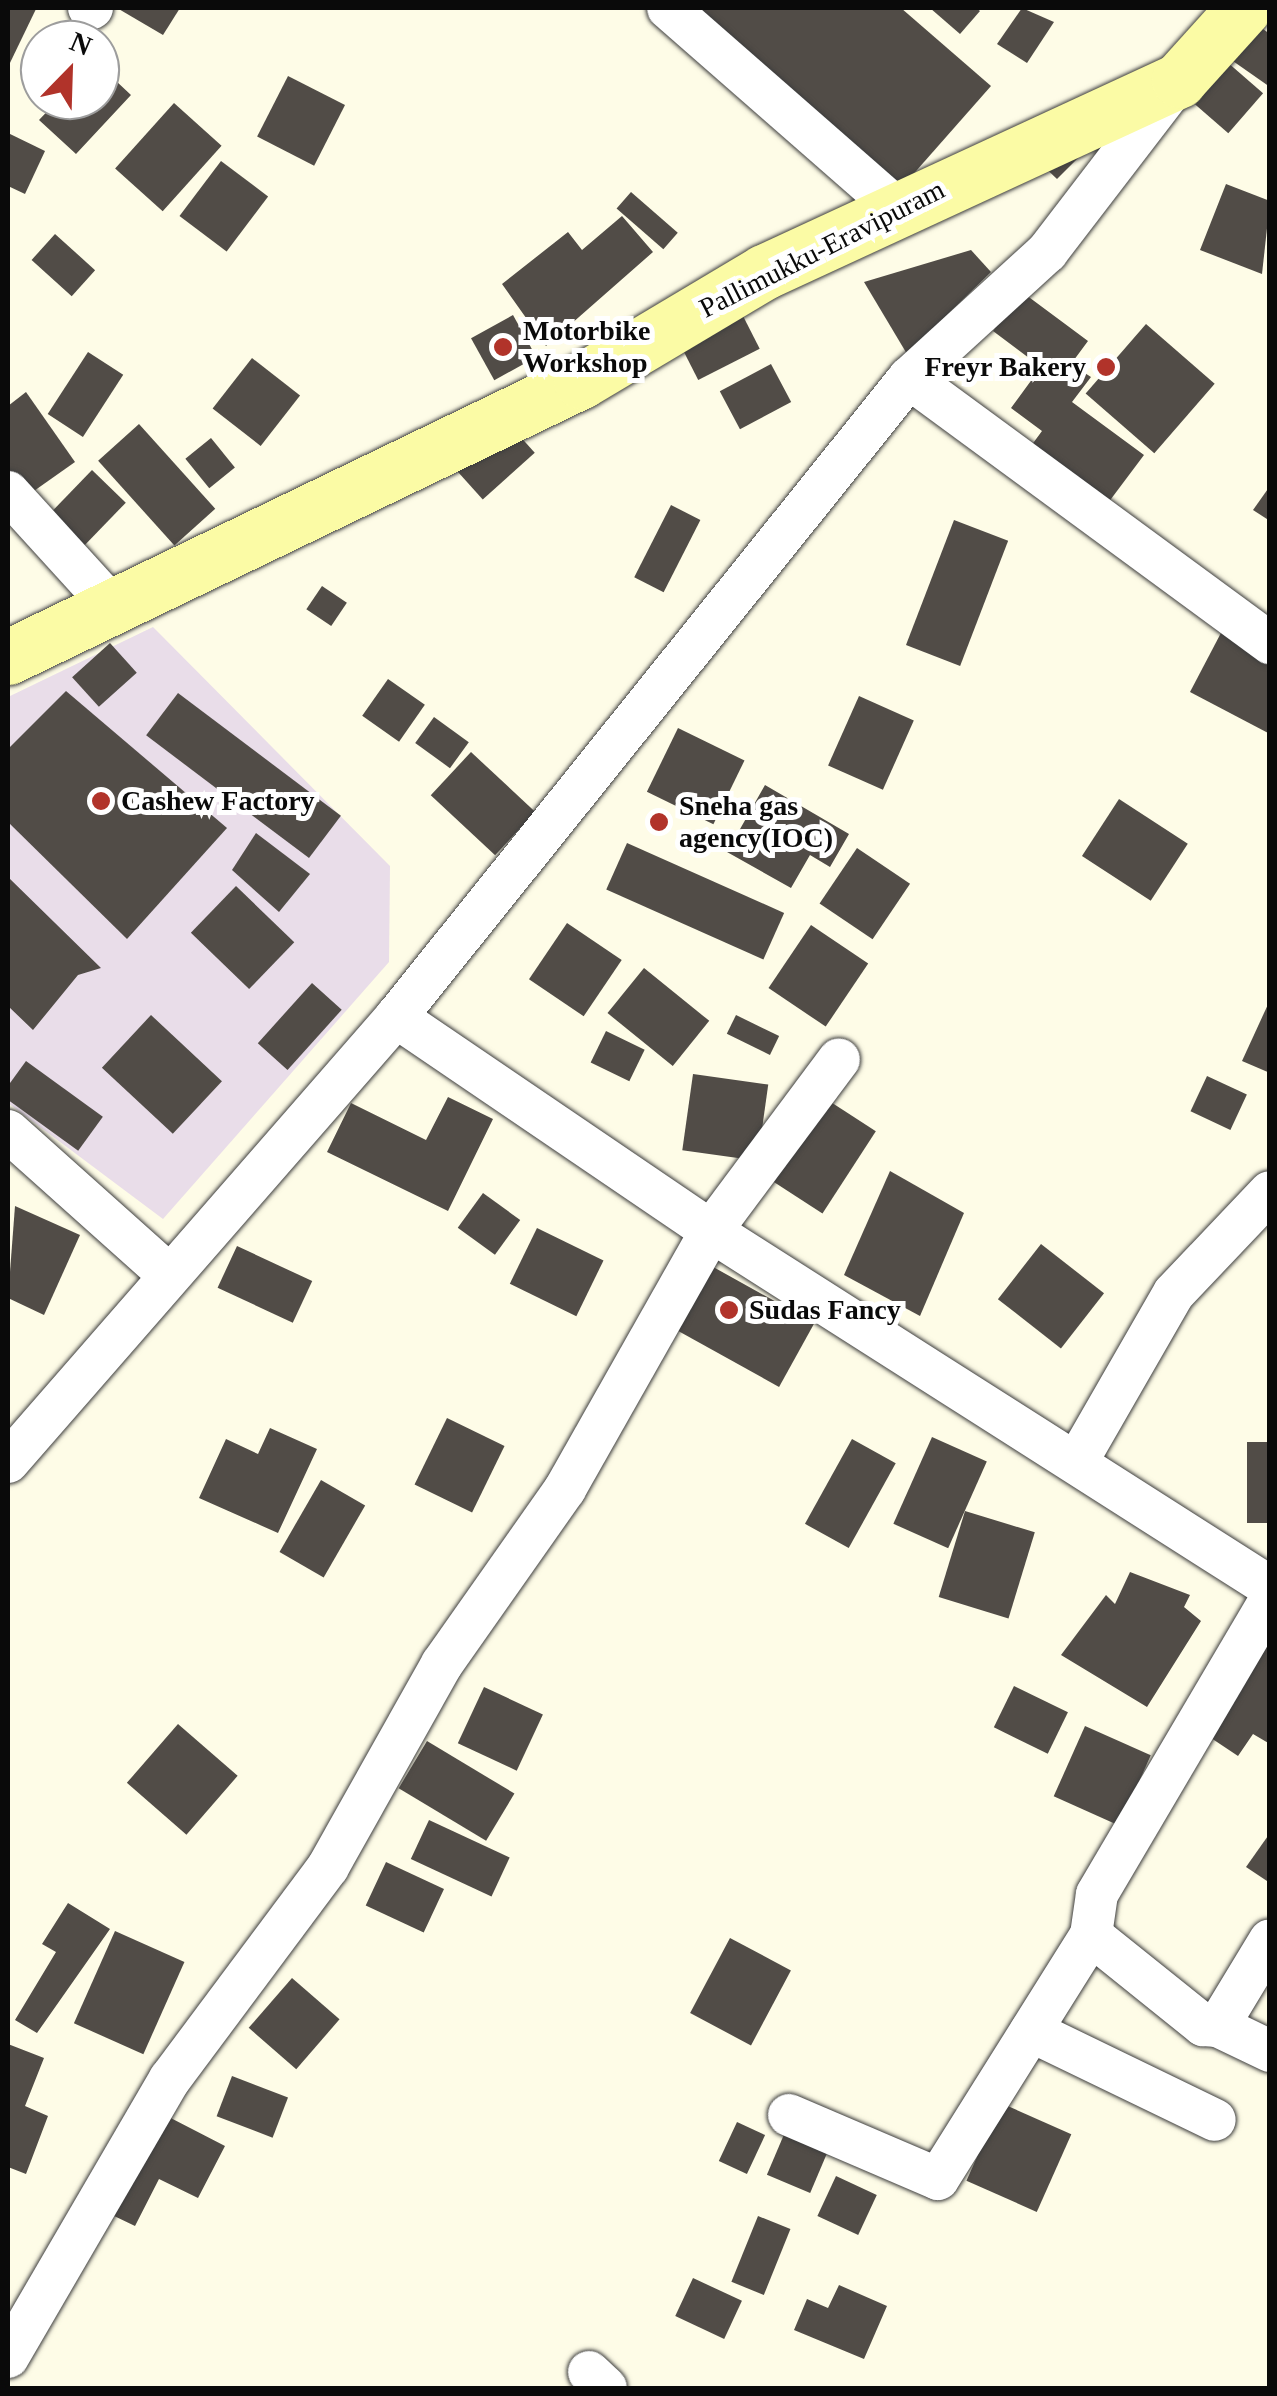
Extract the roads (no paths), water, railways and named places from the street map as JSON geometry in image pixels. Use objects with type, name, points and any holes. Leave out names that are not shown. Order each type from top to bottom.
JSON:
[{"type":"main road","name":"Pallimukku-Eravipuram","points":[[8,657],[581,382],[764,272],[1179,80],[1244,8]]},
{"type":"street","points":[[668,8],[898,209]]},
{"type":"street","points":[[8,1462],[167,1273],[396,1017],[909,378],[1048,252],[1179,80]]},
{"type":"street","points":[[909,378],[1270,643]]},
{"type":"street","points":[[8,492],[111,605]]},
{"type":"street","points":[[396,1017],[711,1232],[1079,1458],[1270,1587]]},
{"type":"street","points":[[8,2357],[170,2079],[328,1867],[442,1664],[565,1489],[711,1232],[839,1059]]},
{"type":"street","points":[[8,1131],[167,1273]]},
{"type":"street","points":[[1079,1458],[1174,1293],[1270,1192]]},
{"type":"street","points":[[789,2116],[938,2178],[1091,1935],[1096,1894],[1270,1600]]},
{"type":"street","points":[[1091,1935],[1203,2024],[1218,2026],[1270,2051]]},
{"type":"street","points":[[1218,2026],[1270,1940]]},
{"type":"street","points":[[1031,2031],[1215,2120]]},
{"type":"place","name":"Motorbike Workshop","points":[[503,347]]},
{"type":"place","name":"Freyr Bakery","points":[[1106,367]]},
{"type":"place","name":"Cashew Factory","points":[[101,801]]},
{"type":"place","name":"Sneha gas agency(IOC)","points":[[659,822]]},
{"type":"place","name":"Sudas Fancy","points":[[729,1310]]}]
